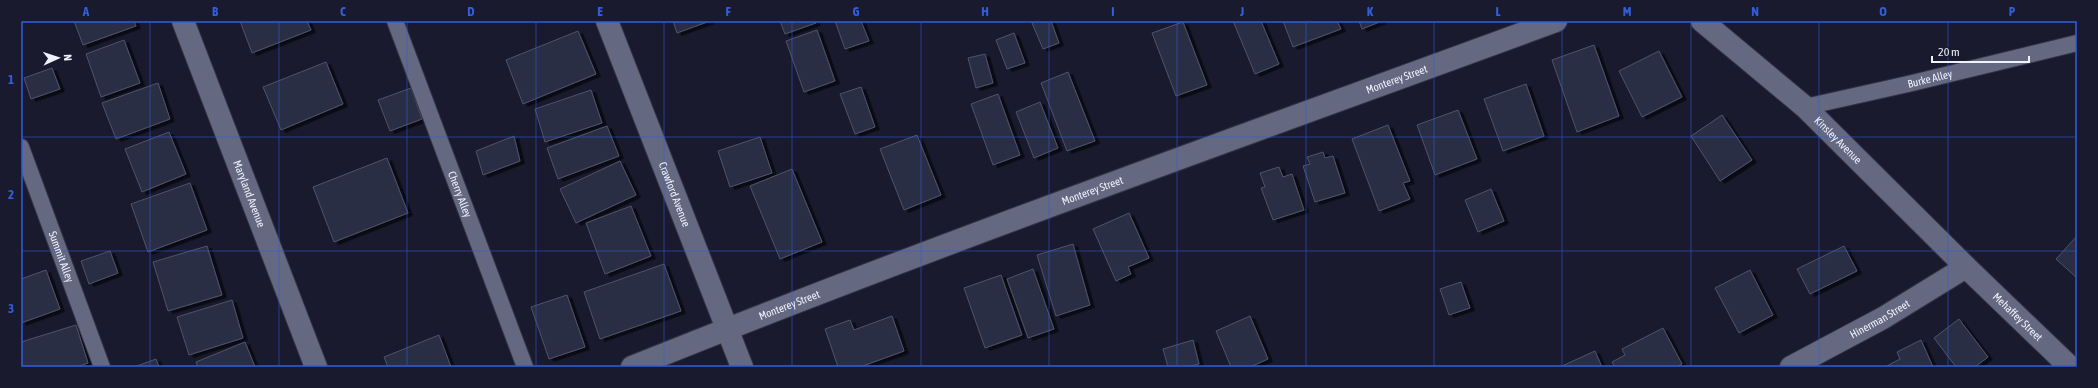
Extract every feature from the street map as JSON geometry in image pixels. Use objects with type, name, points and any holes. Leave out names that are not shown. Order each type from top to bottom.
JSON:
[{"type":"street","name":"Maryland Avenue","points":[[183,21],[316,367]]},
{"type":"street","name":"Crawford Avenue","points":[[607,21],[742,367]]},
{"type":"street","name":"Monterey Street","points":[[632,367],[727,328],[1009,222],[1556,21]]},
{"type":"street","name":"Kinsley Avenue","points":[[1702,21],[1805,107],[1966,267]]},
{"type":"street","name":"Hinerman Street","points":[[1791,367],[1883,318],[1966,267]]},
{"type":"street","name":"Mehaffey Street","points":[[1966,267],[2070,367]]},
{"type":"lane","name":"Cherry Alley","points":[[394,21],[525,367]]},
{"type":"lane","name":"Burke Alley","points":[[1805,107],[1908,84],[2077,43]]},
{"type":"lane","name":"Summit Alley","points":[[21,147],[102,367]]},
{"type":"building","points":[[74,21],[134,21],[136,26],[83,45]]},
{"type":"building","points":[[240,21],[307,21],[311,30],[252,53]]},
{"type":"building","points":[[673,21],[710,21],[677,33]]},
{"type":"building","points":[[780,21],[815,21],[816,23],[785,34]]},
{"type":"building","points":[[835,21],[861,21],[869,41],[845,49]]},
{"type":"building","points":[[1036,21],[1051,21],[1059,43],[1043,49],[1032,23]]},
{"type":"building","points":[[1233,21],[1261,21],[1279,64],[1255,74]]},
{"type":"building","points":[[1283,21],[1337,21],[1341,29],[1293,47]]},
{"type":"building","points":[[1359,21],[1382,21],[1362,29]]},
{"type":"building","points":[[1183,22],[1207,85],[1176,96],[1152,33]]},
{"type":"building","points":[[817,30],[835,81],[804,92],[786,41]]},
{"type":"building","points":[[578,31],[596,74],[523,104],[506,60]]},
{"type":"building","points":[[1014,33],[1025,63],[1007,69],[996,40]]},
{"type":"building","points":[[124,40],[140,83],[101,97],[86,54]]},
{"type":"building","points":[[1594,45],[1619,116],[1577,132],[1552,60]]},
{"type":"building","points":[[1659,51],[1682,97],[1642,117],[1619,71]]},
{"type":"building","points":[[985,54],[993,83],[976,88],[968,58]]},
{"type":"building","points":[[326,62],[343,104],[281,130],[263,87]]},
{"type":"building","points":[[52,68],[60,89],[31,99],[24,78]]},
{"type":"building","points":[[1068,72],[1095,141],[1067,151],[1041,83]]},
{"type":"building","points":[[158,83],[170,119],[116,139],[102,103]]},
{"type":"building","points":[[1526,84],[1544,136],[1503,151],[1484,99]]},
{"type":"building","points":[[861,87],[875,127],[855,134],[840,94]]},
{"type":"building","points":[[411,88],[422,119],[390,131],[378,100]]},
{"type":"building","points":[[591,90],[602,123],[545,142],[535,109]]},
{"type":"building","points":[[998,94],[1020,155],[993,165],[971,104]]},
{"type":"building","points":[[1040,102],[1058,148],[1034,158],[1016,112]]},
{"type":"building","points":[[1458,110],[1477,159],[1435,175],[1417,125]]},
{"type":"building","points":[[1722,115],[1752,160],[1720,181],[1691,136]]},
{"type":"building","points":[[1388,125],[1410,181],[1403,183],[1410,199],[1379,211],[1352,139]]},
{"type":"building","points":[[607,126],[619,156],[558,179],[547,148]]},
{"type":"building","points":[[169,132],[186,174],[142,192],[125,149]]},
{"type":"building","points":[[917,135],[941,195],[904,210],[880,149]]},
{"type":"building","points":[[514,136],[520,161],[483,175],[476,151]]},
{"type":"building","points":[[760,137],[772,173],[730,187],[718,151]]},
{"type":"building","points":[[1323,152],[1325,158],[1333,156],[1345,193],[1315,202],[1303,166],[1310,164],[1307,157]]},
{"type":"building","points":[[387,158],[408,213],[334,242],[313,187]]},
{"type":"building","points":[[620,161],[636,195],[576,223],[560,189]]},
{"type":"building","points":[[1279,167],[1283,177],[1292,174],[1304,210],[1273,220],[1261,188],[1265,187],[1260,173]]},
{"type":"building","points":[[792,169],[822,242],[780,259],[750,186]]},
{"type":"building","points":[[190,183],[207,230],[148,252],[131,204]]},
{"type":"building","points":[[1491,189],[1504,221],[1478,232],[1465,200]]},
{"type":"building","points":[[631,206],[651,256],[605,274],[586,223]]},
{"type":"building","points":[[1129,213],[1149,258],[1128,267],[1131,274],[1116,281],[1093,229]]},
{"type":"building","points":[[2077,236],[2077,278],[2056,259]]},
{"type":"building","points":[[1073,244],[1090,305],[1056,316],[1037,255]]},
{"type":"building","points":[[207,246],[222,295],[168,311],[153,262]]},
{"type":"building","points":[[1844,246],[1857,271],[1810,294],[1797,269]]},
{"type":"building","points":[[110,251],[118,273],[89,284],[81,261]]},
{"type":"building","points":[[664,264],[681,311],[600,339],[584,292]]},
{"type":"building","points":[[1033,269],[1054,329],[1028,338],[1007,279]]},
{"type":"building","points":[[46,270],[60,309],[21,323],[21,279]]},
{"type":"building","points":[[1750,270],[1773,315],[1739,333],[1715,288]]},
{"type":"building","points":[[1001,275],[1022,335],[985,348],[964,288]]},
{"type":"building","points":[[1461,282],[1470,308],[1449,315],[1440,289]]},
{"type":"building","points":[[567,295],[585,347],[549,359],[531,307]]},
{"type":"building","points":[[232,300],[243,338],[189,355],[177,317]]},
{"type":"building","points":[[892,316],[904,351],[860,367],[838,367],[825,329],[850,320],[854,330]]},
{"type":"building","points":[[1250,316],[1268,359],[1250,367],[1231,367],[1216,331]]},
{"type":"building","points":[[1959,319],[1988,357],[1975,367],[1956,367],[1934,338]]},
{"type":"building","points":[[76,325],[88,363],[76,367],[21,367],[21,342]]},
{"type":"building","points":[[1663,328],[1682,364],[1676,367],[1615,367],[1612,362],[1625,355],[1622,349]]},
{"type":"building","points":[[439,335],[451,367],[388,367],[384,357]]},
{"type":"building","points":[[1193,340],[1199,364],[1187,367],[1168,367],[1163,349]]},
{"type":"building","points":[[1921,340],[1933,367],[1885,367],[1900,359],[1897,352]]},
{"type":"building","points":[[245,342],[255,367],[198,367],[196,362]]},
{"type":"building","points":[[1595,351],[1602,367],[1562,366]]},
{"type":"building","points":[[156,359],[159,367],[134,367]]}]
